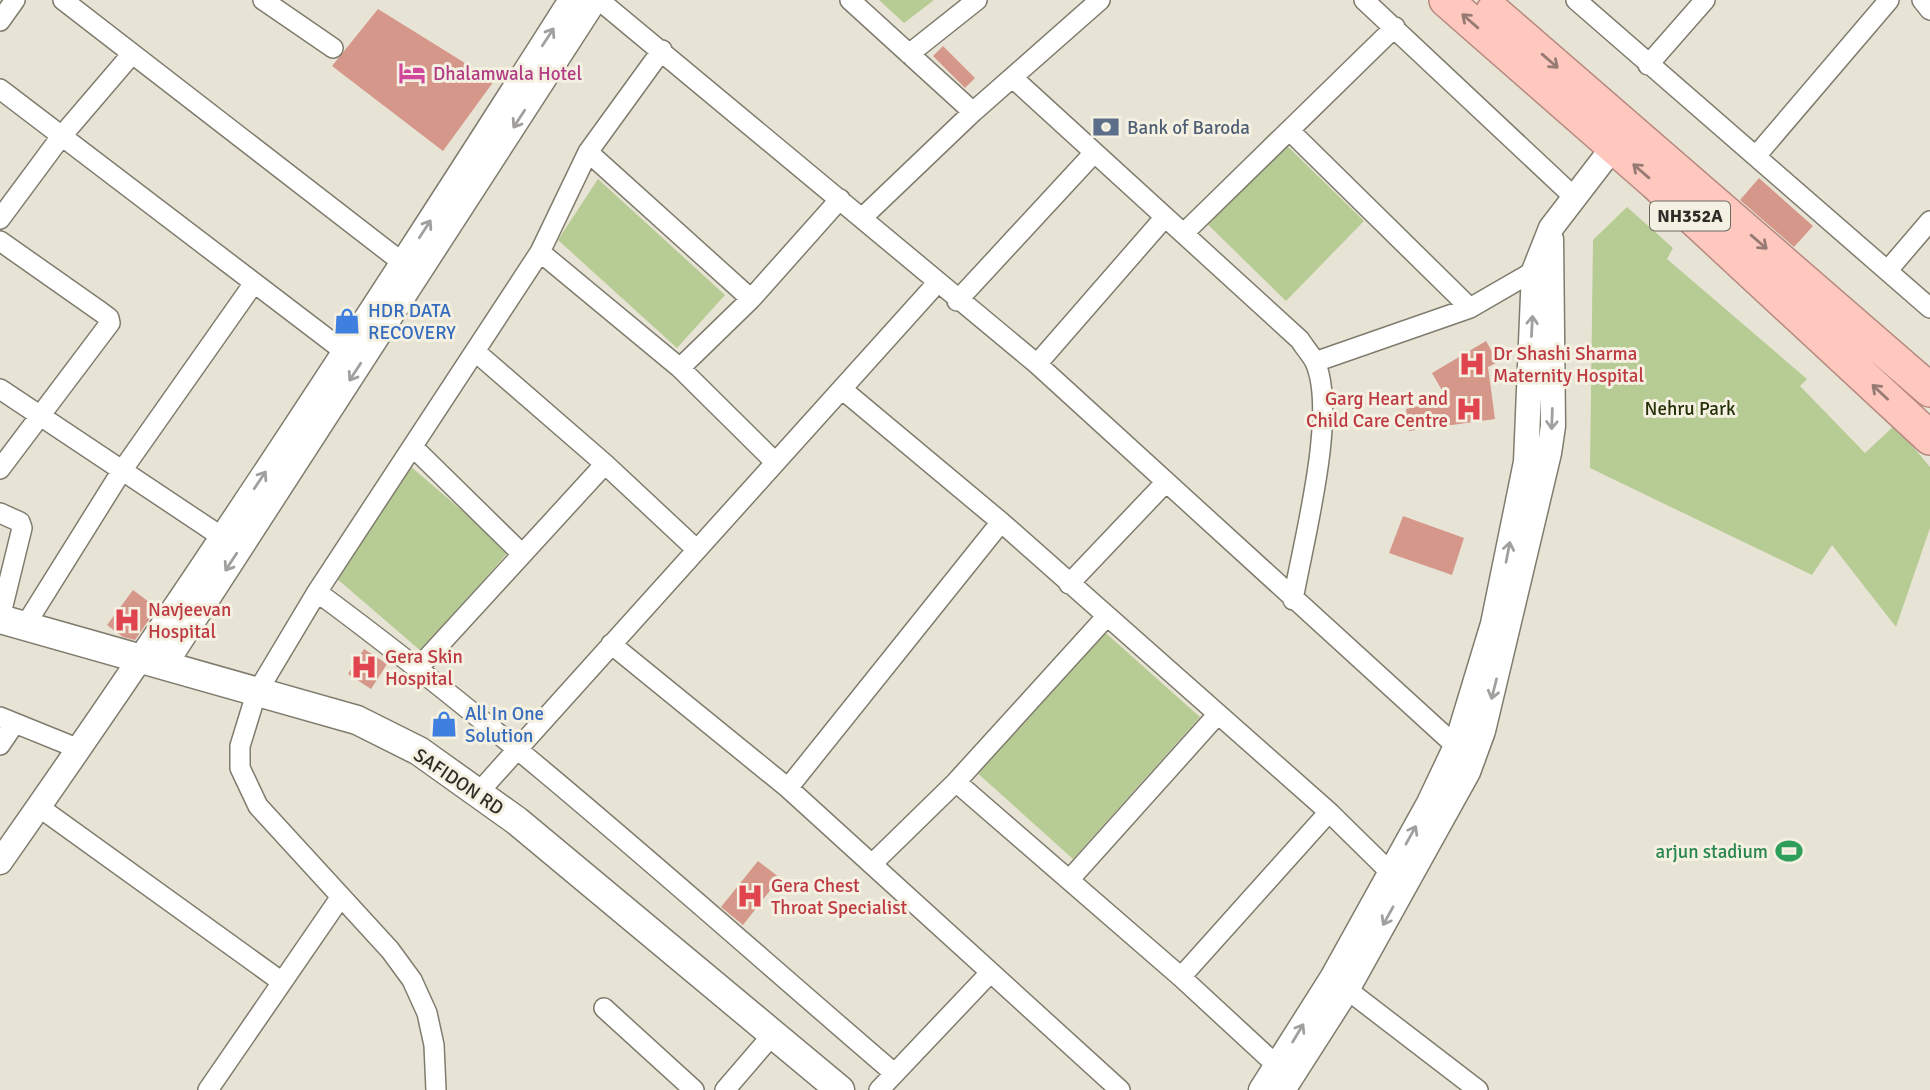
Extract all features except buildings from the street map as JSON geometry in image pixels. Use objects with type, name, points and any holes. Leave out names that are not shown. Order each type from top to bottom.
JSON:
[{"type":"highway","name":"NH352A","points":[[1446,0],[1620,137],[1930,390]]},
{"type":"highway","name":"NH352A","points":[[1480,0],[1930,438]]},
{"type":"main road","name":"SAFIDON RD","points":[[9,620],[256,694],[357,720],[419,751],[479,792],[840,1090]]},
{"type":"street","points":[[0,21],[15,0]]},
{"type":"street","points":[[63,0],[411,269]]},
{"type":"street","points":[[262,0],[333,48]]},
{"type":"street","points":[[153,663],[222,537],[345,352],[411,269],[571,0]]},
{"type":"street","points":[[0,862],[79,749],[153,663],[411,269],[597,0],[662,50],[863,217],[957,301],[1037,364],[1293,600],[1466,751]]},
{"type":"street","points":[[850,0],[973,112]]},
{"type":"street","points":[[909,54],[977,0]]},
{"type":"street","points":[[863,217],[973,112],[1014,79],[1100,0]]},
{"type":"street","points":[[1364,0],[1573,196]]},
{"type":"street","points":[[1576,0],[1930,308]]},
{"type":"street","points":[[1648,65],[1705,0]]},
{"type":"street","points":[[1756,156],[1889,0]]},
{"type":"street","points":[[1922,0],[1930,10]]},
{"type":"street","points":[[1185,232],[1395,27]]},
{"type":"street","points":[[436,1090],[433,1045],[427,1013],[412,980],[390,950],[258,806],[240,768],[240,746],[256,694],[317,592],[477,353],[540,252],[588,152],[662,50]]},
{"type":"street","points":[[0,219],[60,138],[131,55]]},
{"type":"street","points":[[1014,79],[1093,154],[1185,232],[1300,340],[1315,362],[1323,397],[1321,440],[1293,600]]},
{"type":"street","points":[[0,89],[60,138],[345,352]]},
{"type":"street","points":[[1290,131],[1470,308]]},
{"type":"street","points":[[1340,984],[1390,872],[1466,751],[1526,462],[1534,271],[1551,228],[1620,137]]},
{"type":"street","points":[[588,152],[751,299]]},
{"type":"street","points":[[957,301],[1093,154]]},
{"type":"street","points":[[680,368],[751,299],[841,200]]},
{"type":"street","points":[[1037,364],[1165,217]]},
{"type":"street","points":[[1888,270],[1930,221]]},
{"type":"street","points":[[1261,1090],[1284,1078],[1340,984],[1466,751],[1549,453],[1553,426],[1551,228]]},
{"type":"street","points":[[0,241],[109,318],[102,335],[0,470]]},
{"type":"street","points":[[540,252],[680,368],[774,461]]},
{"type":"street","points":[[1315,362],[1470,308],[1534,271]]},
{"type":"street","points":[[479,792],[774,461],[843,390],[938,282]]},
{"type":"street","points":[[9,620],[121,472],[254,283]]},
{"type":"street","points":[[477,353],[605,464],[696,549]]},
{"type":"street","points":[[0,388],[121,472],[222,537]]},
{"type":"street","points":[[843,390],[1001,522],[1329,812],[1390,872]]},
{"type":"street","points":[[413,447],[521,553]]},
{"type":"street","points":[[419,667],[605,464]]},
{"type":"street","points":[[1069,584],[1165,483]]},
{"type":"street","points":[[0,513],[20,522],[22,528],[9,620]]},
{"type":"street","points":[[788,788],[1001,522]]},
{"type":"street","points":[[317,592],[419,667],[517,748],[894,1073]]},
{"type":"street","points":[[872,864],[956,782],[1106,617]]},
{"type":"street","points":[[611,643],[788,788],[989,974],[1120,1090]]},
{"type":"street","points":[[1070,879],[1218,714]]},
{"type":"street","points":[[0,745],[7,720],[79,749]]},
{"type":"street","points":[[956,782],[1181,977],[1284,1078]]},
{"type":"street","points":[[39,807],[282,982]]},
{"type":"street","points":[[1181,977],[1329,812]]},
{"type":"street","points":[[208,1090],[340,898]]},
{"type":"street","points":[[879,1090],[989,974]]},
{"type":"street","points":[[1340,984],[1478,1090]]},
{"type":"street","points":[[604,1007],[694,1090]]},
{"type":"street","points":[[725,1090],[774,1033]]},
{"type":"green space","points":[[879,0],[934,0],[904,23]]},
{"type":"green space","points":[[1272,131],[1364,221],[1286,301],[1194,211]]},
{"type":"green space","points":[[598,179],[725,295],[677,348],[558,240]]},
{"type":"green space","name":"Nehru Park","points":[[1627,207],[1673,248],[1667,259],[1807,379],[1800,386],[1865,453],[1895,425],[1930,467],[1930,528],[1896,627],[1832,545],[1812,575],[1590,468],[1593,240]]},
{"type":"green space","points":[[409,465],[509,551],[422,652],[336,578]]},
{"type":"green space","points":[[1090,619],[1200,717],[1073,859],[964,761]]},
{"type":"place","name":"Dhalamwala Hotel","points":[[412,73]]},
{"type":"place","name":"Bank of Baroda","points":[[1106,127]]},
{"type":"place","name":"HDR DATA RECOVERY","points":[[347,321]]},
{"type":"place","name":"Dr Shashi Sharma Maternity Hospital","points":[[1472,364]]},
{"type":"place","name":"Garg Heart and Child Care Centre","points":[[1469,409]]},
{"type":"place","name":"Navjeevan Hospital","points":[[127,620]]},
{"type":"place","name":"Gera Skin Hospital","points":[[364,667]]},
{"type":"place","name":"All In One Solution","points":[[444,724]]},
{"type":"place","name":"arjun stadium","points":[[1789,851]]},
{"type":"place","name":"Gera Chest Throat Specialist","points":[[750,896]]}]
